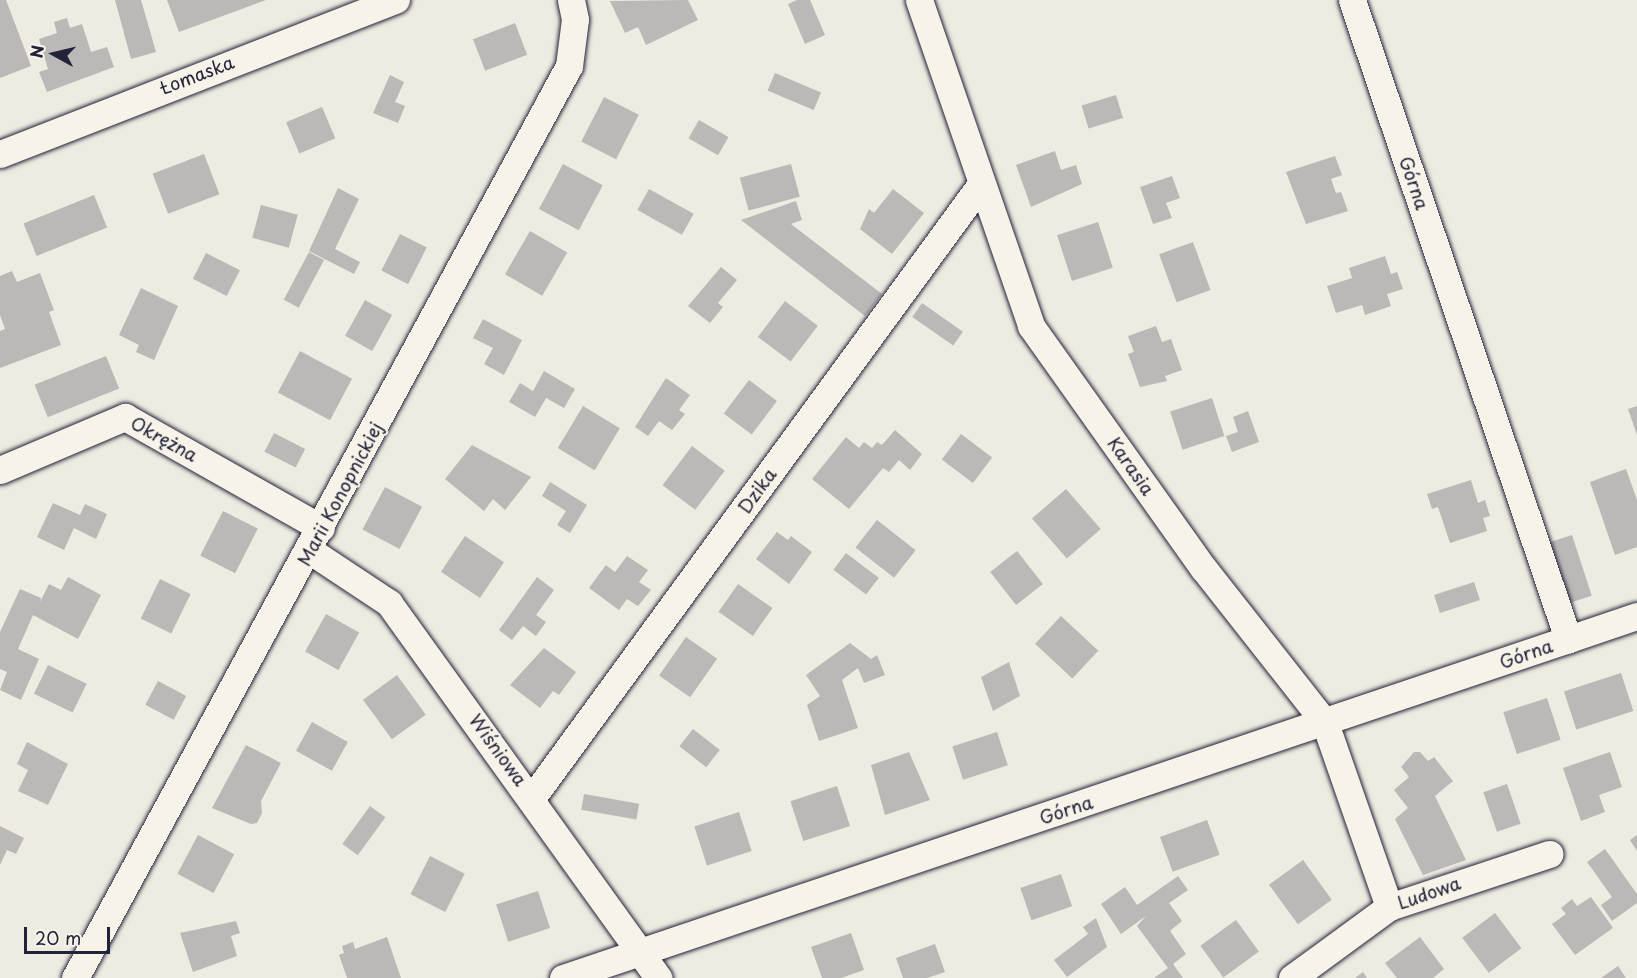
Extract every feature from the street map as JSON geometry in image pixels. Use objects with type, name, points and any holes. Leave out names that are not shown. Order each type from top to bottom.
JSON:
[{"type":"street","name":"Łomaska","points":[[0,154],[396,0]]},
{"type":"street","name":"Marii Konopnickiej","points":[[75,978],[315,539],[569,66],[575,20],[571,0]]},
{"type":"street","name":"Karasia","points":[[919,0],[1031,326],[1204,569],[1325,723],[1389,907]]},
{"type":"street","name":"Górna","points":[[1352,0],[1568,639]]},
{"type":"street","name":"Dzika","points":[[532,798],[981,184]]},
{"type":"street","name":"Okrężna","points":[[0,470],[126,417],[315,539]]},
{"type":"street","name":"Wiśniowa","points":[[315,539],[389,603],[532,798],[658,978]]},
{"type":"street","name":"Górna","points":[[563,978],[1637,616]]},
{"type":"street","name":"Ludowa","points":[[1292,978],[1389,907],[1549,854]]},
{"type":"building","points":[[0,0],[6,0],[31,66],[0,78]]},
{"type":"building","points":[[115,0],[141,0],[156,52],[131,59]]},
{"type":"building","points":[[167,0],[266,0],[179,32]]},
{"type":"building","points":[[688,0],[698,20],[646,45],[638,27],[625,33],[610,1]]},
{"type":"building","points":[[797,0],[810,0],[825,35],[805,44],[788,4]]},
{"type":"building","points":[[67,18],[70,28],[82,24],[91,52],[107,47],[114,67],[47,92],[39,72],[48,69],[39,39],[57,33],[54,22]]},
{"type":"building","points":[[515,23],[527,55],[485,71],[473,39]]},
{"type":"building","points":[[775,73],[821,93],[814,110],[768,90]]},
{"type":"building","points":[[390,75],[404,82],[395,102],[405,106],[398,123],[373,113]]},
{"type":"building","points":[[1116,95],[1123,118],[1089,128],[1082,106]]},
{"type":"building","points":[[604,97],[639,115],[616,159],[581,142]]},
{"type":"building","points":[[322,107],[335,138],[299,154],[286,122]]},
{"type":"building","points":[[699,120],[728,137],[718,155],[688,138]]},
{"type":"building","points":[[1055,151],[1061,170],[1076,165],[1082,184],[1031,207],[1016,165]]},
{"type":"building","points":[[204,154],[219,194],[168,214],[153,174]]},
{"type":"building","points":[[1335,156],[1342,175],[1331,179],[1336,193],[1341,192],[1348,211],[1306,224],[1286,172]]},
{"type":"building","points":[[563,164],[603,185],[579,230],[539,209]]},
{"type":"building","points":[[791,164],[800,197],[749,211],[740,178]]},
{"type":"building","points":[[1172,176],[1180,198],[1166,203],[1172,218],[1153,224],[1140,187]]},
{"type":"building","points":[[338,188],[359,199],[335,249],[360,262],[354,274],[309,251]]},
{"type":"building","points":[[649,189],[694,214],[682,235],[637,210]]},
{"type":"building","points":[[893,189],[924,213],[892,254],[860,229],[869,209],[874,213]]},
{"type":"building","points":[[94,195],[107,227],[37,256],[24,223]]},
{"type":"building","points":[[796,201],[802,220],[791,224],[882,294],[865,316],[741,220]]},
{"type":"building","points":[[261,205],[298,215],[289,248],[252,238]]},
{"type":"building","points":[[1098,222],[1113,268],[1072,281],[1057,235]]},
{"type":"building","points":[[530,231],[567,252],[542,296],[505,274]]},
{"type":"building","points":[[400,234],[427,248],[408,284],[381,271]]},
{"type":"building","points":[[1193,242],[1210,290],[1177,302],[1159,254]]},
{"type":"building","points":[[309,252],[324,260],[299,308],[284,300]]},
{"type":"building","points":[[206,253],[240,270],[227,296],[193,279]]},
{"type":"building","points":[[1385,256],[1391,274],[1397,272],[1403,289],[1387,294],[1391,306],[1365,315],[1362,305],[1336,313],[1327,286],[1352,278],[1349,268]]},
{"type":"building","points":[[721,267],[737,280],[718,303],[723,307],[710,323],[688,306]]},
{"type":"building","points":[[12,271],[17,282],[40,273],[54,310],[49,312],[61,345],[0,368],[0,331],[5,329],[0,315],[0,276]]},
{"type":"building","points":[[141,288],[178,306],[154,360],[136,352],[139,345],[119,335]]},
{"type":"building","points":[[365,300],[392,315],[372,351],[345,336]]},
{"type":"building","points":[[785,301],[818,326],[791,362],[758,337]]},
{"type":"building","points":[[922,303],[963,332],[953,346],[912,317]]},
{"type":"building","points":[[483,319],[522,340],[504,375],[484,364],[493,348],[473,338]]},
{"type":"building","points":[[1156,326],[1162,342],[1171,339],[1182,370],[1165,376],[1167,381],[1140,387],[1128,354],[1134,352],[1128,336]]},
{"type":"building","points":[[300,351],[352,379],[330,420],[278,392]]},
{"type":"building","points":[[106,356],[119,388],[48,417],[35,385]]},
{"type":"building","points":[[544,371],[575,389],[564,408],[546,398],[535,417],[509,402],[520,383],[533,391]]},
{"type":"building","points":[[666,378],[690,395],[679,410],[685,414],[672,430],[659,421],[648,436],[635,427]]},
{"type":"building","points":[[749,380],[777,401],[752,435],[724,414]]},
{"type":"building","points":[[1212,398],[1224,436],[1183,450],[1170,412]]},
{"type":"building","points":[[583,406],[620,428],[595,470],[558,448]]},
{"type":"building","points":[[1637,406],[1637,435],[1628,409]]},
{"type":"building","points":[[1248,411],[1259,442],[1232,452],[1226,436],[1238,432],[1233,417]]},
{"type":"building","points":[[895,430],[922,454],[910,470],[899,460],[889,472],[883,468],[849,509],[812,479],[846,437],[859,448],[864,442],[872,448],[877,442],[882,445]]},
{"type":"building","points":[[274,433],[305,449],[296,468],[264,452]]},
{"type":"building","points":[[961,434],[992,457],[973,483],[942,460]]},
{"type":"building","points":[[472,445],[531,477],[505,510],[493,499],[484,511],[445,479]]},
{"type":"building","points":[[692,446],[725,471],[695,510],[663,485]]},
{"type":"building","points":[[1626,469],[1637,500],[1637,547],[1615,555],[1590,482]]},
{"type":"building","points":[[1471,480],[1478,503],[1485,500],[1490,516],[1483,518],[1487,531],[1450,543],[1438,507],[1432,509],[1427,494]]},
{"type":"building","points":[[550,482],[587,505],[570,533],[557,525],[566,511],[542,496]]},
{"type":"building","points":[[385,487],[422,507],[400,549],[362,529]]},
{"type":"building","points":[[1066,489],[1101,529],[1067,559],[1032,519]]},
{"type":"building","points":[[53,503],[80,515],[85,504],[107,514],[96,539],[74,528],[64,550],[37,537]]},
{"type":"building","points":[[223,511],[258,529],[235,573],[200,556]]},
{"type":"building","points":[[877,520],[916,550],[894,578],[855,548]]},
{"type":"building","points":[[777,532],[788,540],[791,536],[812,552],[789,584],[756,559]]},
{"type":"building","points":[[1572,535],[1592,596],[1568,604],[1548,543]]},
{"type":"building","points":[[465,536],[504,562],[480,598],[441,572]]},
{"type":"building","points":[[1017,551],[1043,584],[1016,605],[990,572]]},
{"type":"building","points":[[846,553],[879,578],[866,594],[833,570]]},
{"type":"building","points":[[627,556],[648,570],[639,582],[651,590],[638,606],[627,599],[619,610],[589,588],[606,565],[615,572]]},
{"type":"building","points":[[68,577],[101,595],[78,639],[33,615],[18,649],[39,659],[21,700],[0,690],[7,672],[0,669],[0,632],[20,589],[41,598],[40,602],[49,584],[61,590]]},
{"type":"building","points":[[537,577],[554,590],[536,615],[546,622],[536,636],[523,626],[512,640],[499,630]]},
{"type":"building","points":[[160,579],[191,594],[171,633],[141,619]]},
{"type":"building","points":[[1474,582],[1480,600],[1440,613],[1434,595]]},
{"type":"building","points":[[738,584],[772,608],[753,636],[718,612]]},
{"type":"building","points":[[326,614],[359,632],[338,670],[305,652]]},
{"type":"building","points":[[1061,616],[1098,651],[1072,679],[1035,644]]},
{"type":"building","points":[[686,637],[717,659],[690,697],[659,676]]},
{"type":"building","points":[[850,643],[871,659],[877,655],[885,675],[864,683],[858,668],[842,680],[858,728],[819,741],[807,705],[820,696],[806,675]]},
{"type":"building","points":[[544,648],[576,672],[559,695],[553,691],[540,708],[510,685]]},
{"type":"building","points":[[1009,662],[1020,696],[993,711],[981,677]]},
{"type":"building","points":[[48,665],[87,684],[73,713],[34,694]]},
{"type":"building","points":[[1621,673],[1633,711],[1576,730],[1564,692]]},
{"type":"building","points":[[397,675],[426,715],[392,739],[363,700]]},
{"type":"building","points":[[158,681],[186,696],[174,720],[145,705]]},
{"type":"building","points":[[1547,698],[1561,740],[1517,754],[1503,712]]},
{"type":"building","points":[[312,722],[348,742],[332,771],[296,751]]},
{"type":"building","points":[[693,729],[720,750],[706,767],[679,746]]},
{"type":"building","points":[[997,732],[1008,765],[963,780],[952,747]]},
{"type":"building","points":[[27,742],[68,764],[48,805],[18,791],[28,770],[17,764]]},
{"type":"building","points":[[246,745],[281,763],[261,801],[262,813],[257,823],[251,824],[212,808]]},
{"type":"building","points":[[909,752],[930,800],[885,815],[871,765]]},
{"type":"building","points":[[1414,752],[1420,752],[1428,761],[1434,757],[1453,781],[1435,796],[1466,860],[1423,875],[1395,819],[1408,808],[1394,790],[1409,777],[1401,767]]},
{"type":"building","points":[[1610,752],[1622,787],[1599,795],[1605,812],[1581,821],[1563,768]]},
{"type":"building","points":[[1507,784],[1521,824],[1497,832],[1483,792]]},
{"type":"building","points":[[837,786],[850,826],[803,841],[790,801]]},
{"type":"building","points":[[584,794],[639,804],[636,819],[581,810]]},
{"type":"building","points":[[370,806],[385,817],[358,855],[342,844]]},
{"type":"building","points":[[739,812],[752,851],[707,866],[694,827]]},
{"type":"building","points":[[1207,820],[1220,855],[1173,872],[1160,837]]},
{"type":"building","points":[[0,826],[24,838],[16,854],[7,850],[0,865]]},
{"type":"building","points":[[198,835],[234,854],[214,893],[177,874]]},
{"type":"building","points":[[1637,835],[1637,851],[1630,840]]},
{"type":"building","points":[[1605,849],[1637,894],[1637,903],[1612,921],[1601,905],[1612,897],[1587,862]]},
{"type":"building","points":[[430,856],[465,874],[445,912],[410,894]]},
{"type":"building","points":[[1303,860],[1332,900],[1298,924],[1269,885]]},
{"type":"building","points":[[1061,874],[1072,906],[1031,920],[1020,888]]},
{"type":"building","points":[[1178,876],[1188,890],[1169,903],[1182,921],[1170,931],[1186,954],[1173,964],[1183,978],[1154,978],[1168,968],[1137,926],[1146,916],[1121,934],[1101,904],[1125,887],[1137,905]]},
{"type":"building","points":[[538,891],[550,928],[508,942],[496,905]]},
{"type":"building","points":[[1591,897],[1613,928],[1575,955],[1552,924],[1566,914],[1561,908],[1572,899],[1577,906]]},
{"type":"building","points":[[1495,913],[1521,948],[1489,973],[1462,938]]},
{"type":"building","points":[[1096,918],[1107,947],[1067,977],[1054,960],[1088,934],[1083,927]]},
{"type":"building","points":[[1236,920],[1259,952],[1223,977],[1200,946]]},
{"type":"building","points":[[236,921],[240,933],[231,936],[237,956],[193,972],[180,933]]},
{"type":"building","points":[[851,933],[864,970],[841,978],[822,978],[811,947]]},
{"type":"building","points":[[387,937],[401,978],[347,978],[339,955],[344,953],[342,946],[353,942],[355,949]]},
{"type":"building","points":[[1420,937],[1444,969],[1433,978],[1397,978],[1385,963]]},
{"type":"building","points":[[935,944],[945,972],[927,978],[903,978],[896,958]]},
{"type":"building","points":[[1618,966],[1626,978],[1601,978]]},
{"type":"building","points":[[1363,972],[1367,978],[1355,978]]}]
